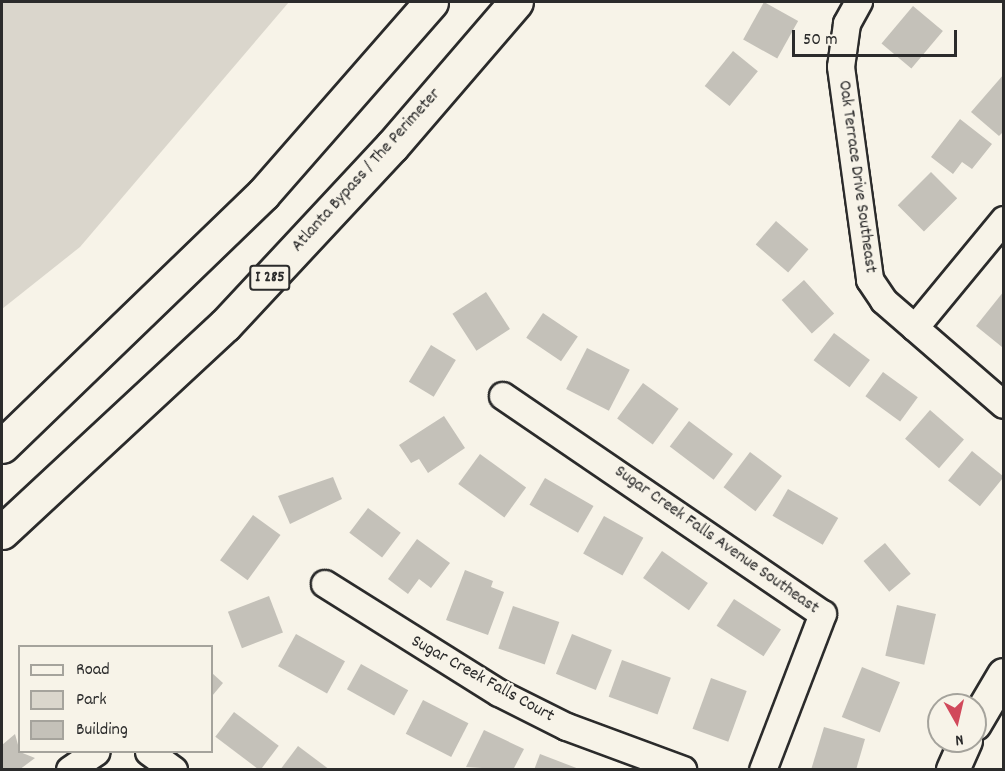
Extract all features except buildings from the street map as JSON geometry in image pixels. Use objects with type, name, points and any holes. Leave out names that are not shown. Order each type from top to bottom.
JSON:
[{"type":"highway","points":[[2,446],[263,194],[431,2]]},
{"type":"highway","name":"Atlanta Bypass / The Perimeter","points":[[2,532],[225,325],[392,146],[516,2]]},
{"type":"street","name":"Oak Terrace Drive Southeast","points":[[859,2],[847,24],[841,67],[870,280],[915,328],[1004,405]]},
{"type":"street","points":[[915,328],[1004,220]]},
{"type":"street","name":"Sugar Creek Falls Avenue Southeast","points":[[503,396],[823,614],[763,770]]},
{"type":"street","name":"Sugar Creek Falls Court","points":[[325,584],[499,693],[567,727],[683,770]]},
{"type":"street","points":[[987,704],[1004,675]]},
{"type":"street","points":[[70,770],[96,753]]},
{"type":"street","points":[[150,753],[174,770]]},
{"type":"street","points":[[953,770],[961,753]]},
{"type":"green space","points":[[2,2],[289,2],[80,247],[2,309]]}]
